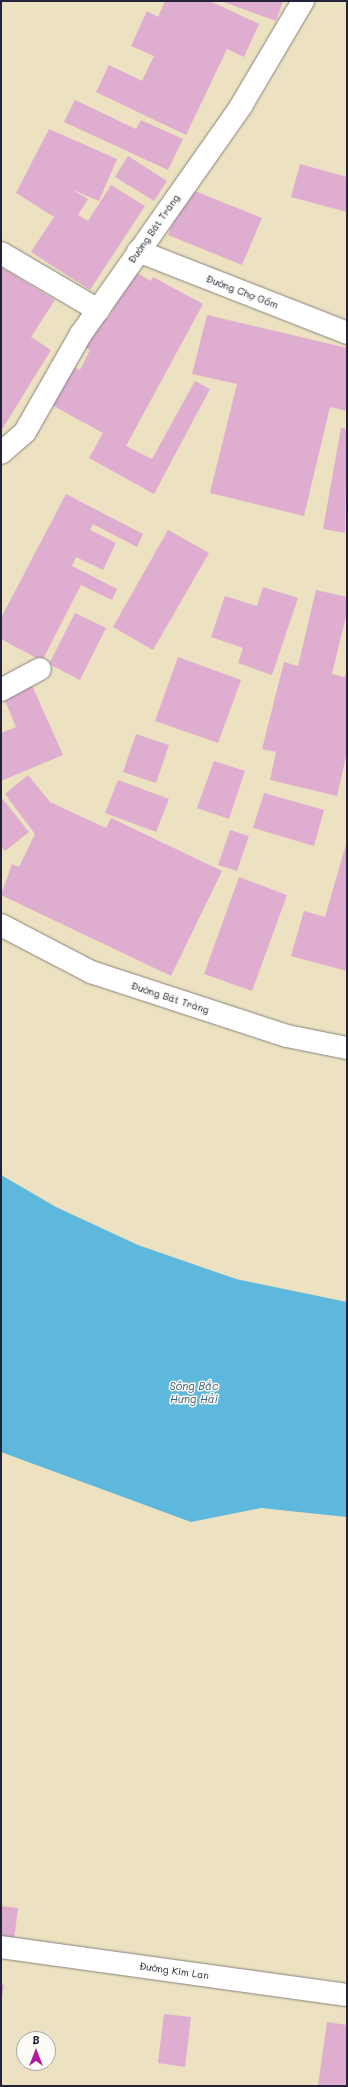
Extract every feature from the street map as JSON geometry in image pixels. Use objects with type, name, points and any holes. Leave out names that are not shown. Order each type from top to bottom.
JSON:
[{"type":"street","name":"Đường Bát Tràng","points":[[1,453],[25,432],[98,310],[241,106],[303,1]]},
{"type":"street","name":"Đường Chợ Gốm","points":[[138,251],[347,333]]},
{"type":"street","points":[[1,253],[98,310]]},
{"type":"street","points":[[1,690],[40,669]]},
{"type":"street","name":"Đường Bát Tràng","points":[[1,925],[91,972],[287,1036],[347,1048]]},
{"type":"street","name":"Đường Kim Lan","points":[[1,1946],[347,1995]]},
{"type":"water","name":"Sông Bắc Hưng Hải","points":[[1,1175],[56,1207],[138,1245],[236,1279],[347,1302],[347,1517],[261,1508],[191,1522],[1,1452]]},
{"type":"building","points":[[165,1],[210,1],[259,24],[244,57],[227,49],[186,135],[96,92],[109,65],[142,81],[154,56],[131,46],[147,11],[158,17]]},
{"type":"building","points":[[221,1],[283,1],[276,21]]},
{"type":"building","points":[[75,100],[136,129],[141,120],[183,139],[168,170],[64,122]]},
{"type":"building","points":[[49,129],[117,159],[99,201],[71,189],[88,199],[78,215],[88,221],[111,185],[145,206],[90,290],[31,252],[54,217],[16,193]]},
{"type":"building","points":[[128,156],[167,181],[154,201],[115,177]]},
{"type":"building","points":[[300,164],[347,177],[347,212],[291,197]]},
{"type":"building","points":[[187,188],[262,218],[242,265],[168,235]]},
{"type":"building","points":[[1,267],[55,300],[31,337],[51,350],[1,431]]},
{"type":"building","points":[[134,271],[151,281],[153,277],[203,304],[126,446],[152,459],[195,381],[210,389],[154,494],[89,458],[103,433],[50,404],[71,366],[80,370],[90,350],[82,346],[99,315],[108,319]]},
{"type":"building","points":[[207,315],[347,348],[347,411],[330,407],[304,516],[210,493],[237,384],[192,374]]},
{"type":"building","points":[[341,428],[347,429],[345,533],[323,529]]},
{"type":"building","points":[[66,494],[143,534],[137,547],[93,524],[90,530],[116,543],[103,570],[76,557],[72,566],[117,589],[112,600],[81,585],[42,661],[1,639],[1,618]]},
{"type":"building","points":[[168,530],[209,553],[153,650],[113,627]]},
{"type":"building","points":[[263,587],[298,598],[272,675],[238,663],[243,648],[211,637],[225,596],[257,606]]},
{"type":"building","points":[[316,590],[347,597],[347,612],[332,674],[345,677],[347,666],[347,752],[337,796],[270,780],[276,752],[262,749],[284,662],[298,666]]},
{"type":"building","points":[[75,613],[106,628],[80,680],[49,664]]},
{"type":"building","points":[[178,657],[241,680],[218,743],[155,721]]},
{"type":"building","points":[[31,683],[63,755],[1,781],[1,733],[16,727],[3,696]]},
{"type":"building","points":[[136,734],[169,745],[156,783],[123,772]]},
{"type":"building","points":[[214,761],[245,771],[229,819],[197,808]]},
{"type":"building","points":[[28,775],[50,802],[106,828],[111,818],[222,871],[171,976],[1,895],[12,864],[19,867],[35,834],[5,794]]},
{"type":"building","points":[[118,780],[169,799],[156,832],[105,813]]},
{"type":"building","points":[[264,793],[324,810],[314,846],[253,828]]},
{"type":"building","points":[[1,797],[29,832],[5,851],[1,846]]},
{"type":"building","points":[[230,830],[249,836],[237,871],[218,865]]},
{"type":"building","points":[[347,841],[347,971],[291,956],[304,911],[325,917]]},
{"type":"building","points":[[239,877],[287,895],[252,991],[204,974]]},
{"type":"building","points":[[1,1906],[18,1908],[14,1940],[1,1938]]},
{"type":"building","points":[[1,1984],[4,1985],[2,1997],[1,1997]]},
{"type":"building","points":[[164,2014],[191,2017],[185,2067],[158,2063]]},
{"type":"building","points":[[327,2022],[347,2025],[347,2086],[318,2086]]}]
